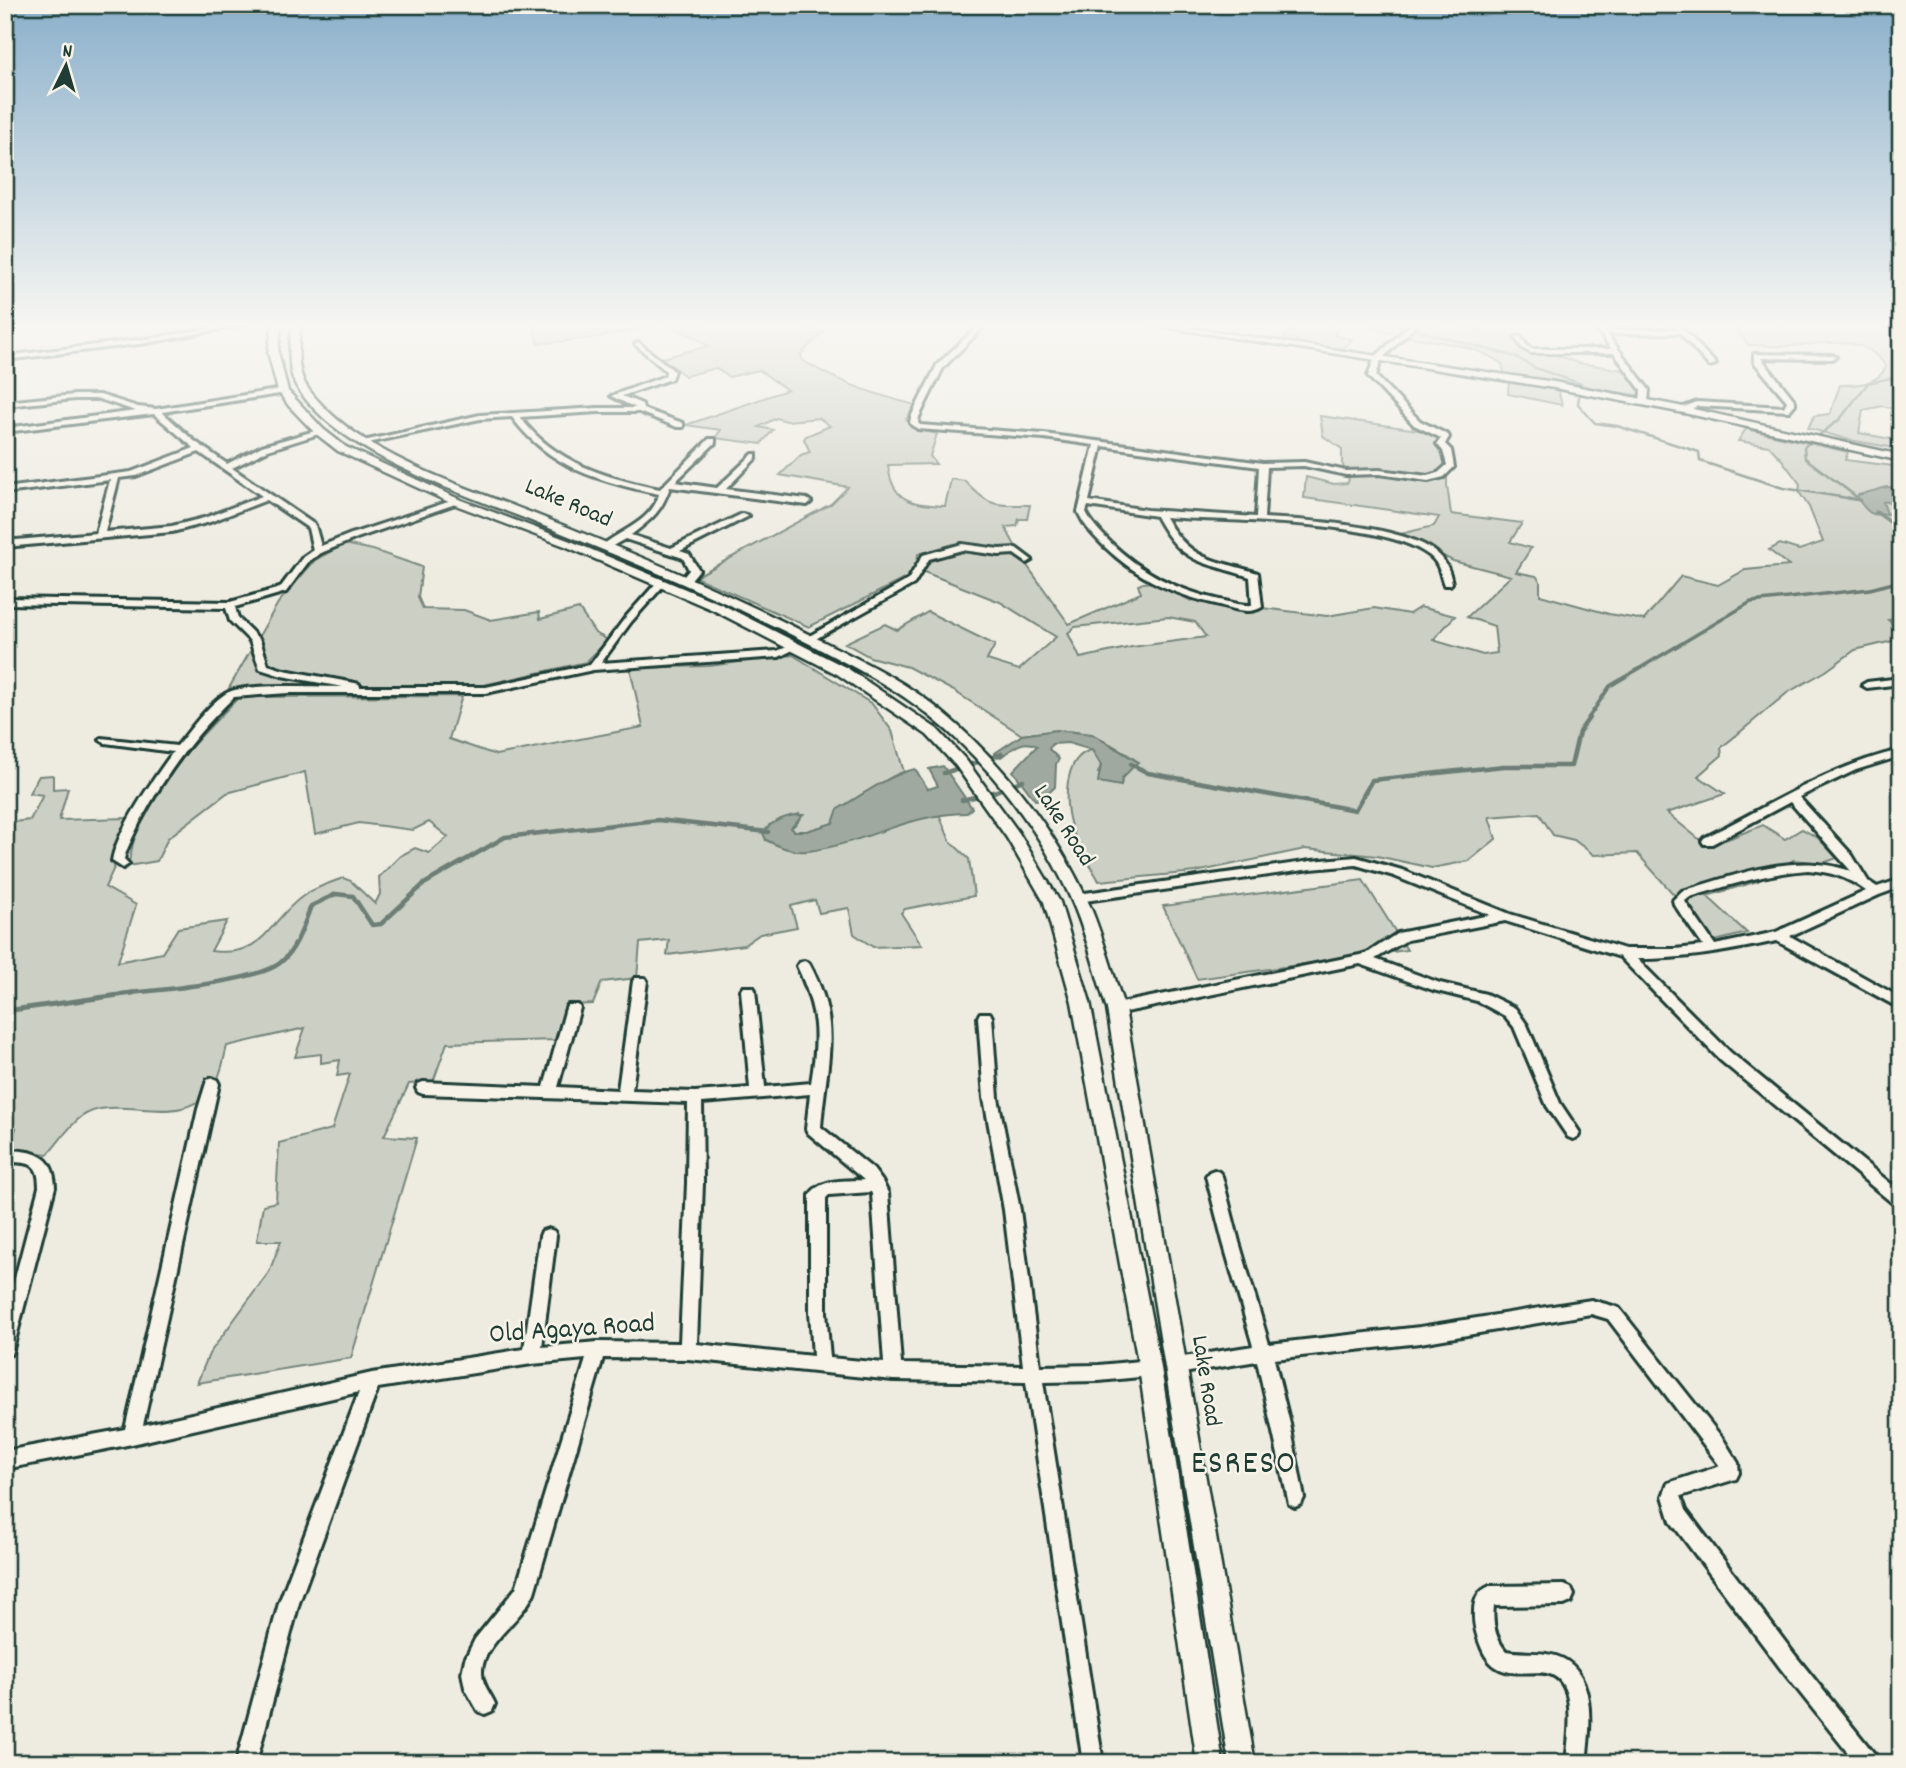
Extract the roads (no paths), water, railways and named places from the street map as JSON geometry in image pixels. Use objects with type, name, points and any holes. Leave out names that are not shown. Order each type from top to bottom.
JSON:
[{"type":"main road","name":"Lake Road","points":[[294,407],[318,431],[342,449],[457,502],[569,544],[717,607],[842,671],[932,732],[993,804],[1052,902],[1081,1002],[1150,1368],[1204,1761]]},
{"type":"main road","name":"Lake Road","points":[[317,407],[350,435],[363,442],[482,497],[685,581],[809,639],[915,698],[939,716],[982,758],[1018,802],[1078,898],[1116,1009],[1242,1763]]},
{"type":"main road","points":[[1667,407],[1901,457]]},
{"type":"street","points":[[129,407],[156,411],[200,449],[312,527],[318,551]]},
{"type":"street","points":[[5,430],[185,407]]},
{"type":"street","points":[[920,407],[915,417],[915,425],[1036,435],[1263,465],[1304,464],[1346,473],[1379,472],[1428,479],[1446,472],[1451,465],[1451,458],[1441,444],[1444,436],[1417,423],[1401,407]]},
{"type":"street","points":[[1684,410],[1690,407]]},
{"type":"street","points":[[1740,407],[1786,409],[1788,407]]},
{"type":"street","points":[[363,442],[480,417],[598,410],[640,410],[680,425]]},
{"type":"street","points":[[515,416],[524,430],[549,451],[580,468],[616,481],[807,502]]},
{"type":"street","points":[[5,437],[48,424]]},
{"type":"street","points":[[227,467],[265,448],[318,431]]},
{"type":"street","points":[[604,547],[624,536],[655,511],[665,488],[712,441]]},
{"type":"street","points":[[1098,444],[1082,512],[1091,528],[1118,556],[1152,582],[1209,601],[1250,609],[1257,607],[1255,575],[1216,566],[1192,556],[1172,540],[1159,514]]},
{"type":"street","points":[[5,491],[146,471],[200,449]]},
{"type":"street","points":[[719,491],[753,456]]},
{"type":"street","points":[[1260,519],[1263,465]]},
{"type":"street","points":[[100,536],[115,477]]},
{"type":"street","points":[[5,544],[148,533],[190,525],[269,496]]},
{"type":"street","points":[[5,601],[230,605],[283,590],[306,559],[318,551],[354,536],[457,502]]},
{"type":"street","points":[[1083,502],[1159,514],[1260,519],[1338,527],[1404,541],[1438,559],[1447,583]]},
{"type":"street","points":[[673,551],[745,516]]},
{"type":"street","points":[[624,536],[686,556],[694,570],[685,581]]},
{"type":"street","points":[[809,639],[911,582],[926,557],[967,547],[1000,552],[1013,550],[1027,560]]},
{"type":"street","points":[[593,667],[628,620],[662,583]]},
{"type":"street","points":[[230,605],[233,619],[255,640],[264,667],[282,673],[341,682],[365,691]]},
{"type":"street","points":[[123,864],[118,861],[119,855],[152,791],[182,750],[227,698],[234,694],[288,690],[495,689],[593,667],[779,654],[794,647]]},
{"type":"street","points":[[1867,685],[1901,681]]},
{"type":"street","points":[[105,740],[182,750]]},
{"type":"street","points":[[1708,841],[1820,781],[1855,766],[1901,753]]},
{"type":"street","points":[[1793,797],[1805,814],[1853,862],[1863,880],[1875,892]]},
{"type":"street","points":[[1078,898],[1348,861],[1366,863],[1398,873],[1506,917],[1625,954],[1712,950],[1779,936],[1875,892],[1901,883]]},
{"type":"street","points":[[1712,950],[1680,904],[1679,900],[1686,894],[1805,864],[1829,867],[1863,880]]},
{"type":"street","points":[[1116,1009],[1361,959],[1374,955],[1404,936],[1506,917]]},
{"type":"street","points":[[1779,936],[1901,1004]]},
{"type":"street","points":[[1625,954],[1726,1056],[1901,1202]]},
{"type":"street","points":[[1361,959],[1438,987],[1481,997],[1510,1012],[1520,1025],[1554,1106],[1573,1132]]},
{"type":"street","points":[[804,966],[814,985],[824,1020],[826,1042],[813,1129],[868,1173],[880,1193],[893,1372]]},
{"type":"street","points":[[624,1097],[640,981]]},
{"type":"street","points":[[748,990],[758,1093]]},
{"type":"street","points":[[549,1093],[573,1008]]},
{"type":"street","points":[[985,1017],[991,1098],[1012,1210],[1033,1374],[1093,1763]]},
{"type":"street","points":[[132,1436],[212,1084]]},
{"type":"street","points":[[423,1088],[695,1098],[818,1088]]},
{"type":"street","points":[[688,1350],[695,1183],[695,1098]]},
{"type":"street","points":[[5,1156],[37,1161],[44,1165],[48,1173],[47,1187],[5,1349]]},
{"type":"street","points":[[1214,1176],[1225,1227],[1263,1352],[1285,1439],[1295,1498]]},
{"type":"street","points":[[822,1364],[818,1323],[818,1195],[826,1189],[877,1185]]},
{"type":"street","points":[[532,1356],[548,1237]]},
{"type":"street","points":[[1177,1366],[1263,1352],[1420,1335],[1591,1307],[1613,1313],[1729,1463],[1730,1473],[1674,1489],[1672,1496],[1678,1515],[1862,1761]]},
{"type":"street","points":[[485,1704],[473,1691],[470,1675],[475,1655],[486,1639],[514,1611],[524,1593],[597,1350]]},
{"type":"street","name":"Old Agaya Road","points":[[5,1460],[132,1436],[372,1381],[532,1356],[597,1350],[688,1350],[893,1372],[1100,1373],[1150,1368]]},
{"type":"street","points":[[246,1763],[289,1603],[372,1381]]},
{"type":"street","points":[[1564,1595],[1490,1596],[1485,1600],[1482,1616],[1488,1638],[1501,1660],[1554,1665],[1572,1676],[1579,1721],[1576,1763]]},
{"type":"waterway","points":[[1580,407],[1595,423],[1617,426],[1699,452],[1700,461],[1783,488],[1860,500],[1848,498]]},
{"type":"waterway","points":[[1850,407],[1840,419],[1804,447],[1805,458],[1858,498]]},
{"type":"waterway","points":[[1876,512],[1901,530]]},
{"type":"waterway","points":[[1587,720],[1610,686],[1751,602],[1870,589],[1901,581]]},
{"type":"waterway","points":[[1131,764],[1148,773],[1355,810],[1372,780],[1504,766],[1571,766],[1579,732],[1589,718]]},
{"type":"waterway","points":[[944,773],[1002,754]]},
{"type":"waterway","points":[[962,800],[994,792],[1023,780]]},
{"type":"waterway","points":[[121,994],[205,984],[268,970],[291,952],[311,906],[336,894],[353,896],[372,925],[381,924],[424,884],[505,837],[658,820],[768,832]]},
{"type":"waterway","points":[[5,1011],[133,993]]},
{"type":"district","name":"ESRESO","points":[[1244,1465]]}]
